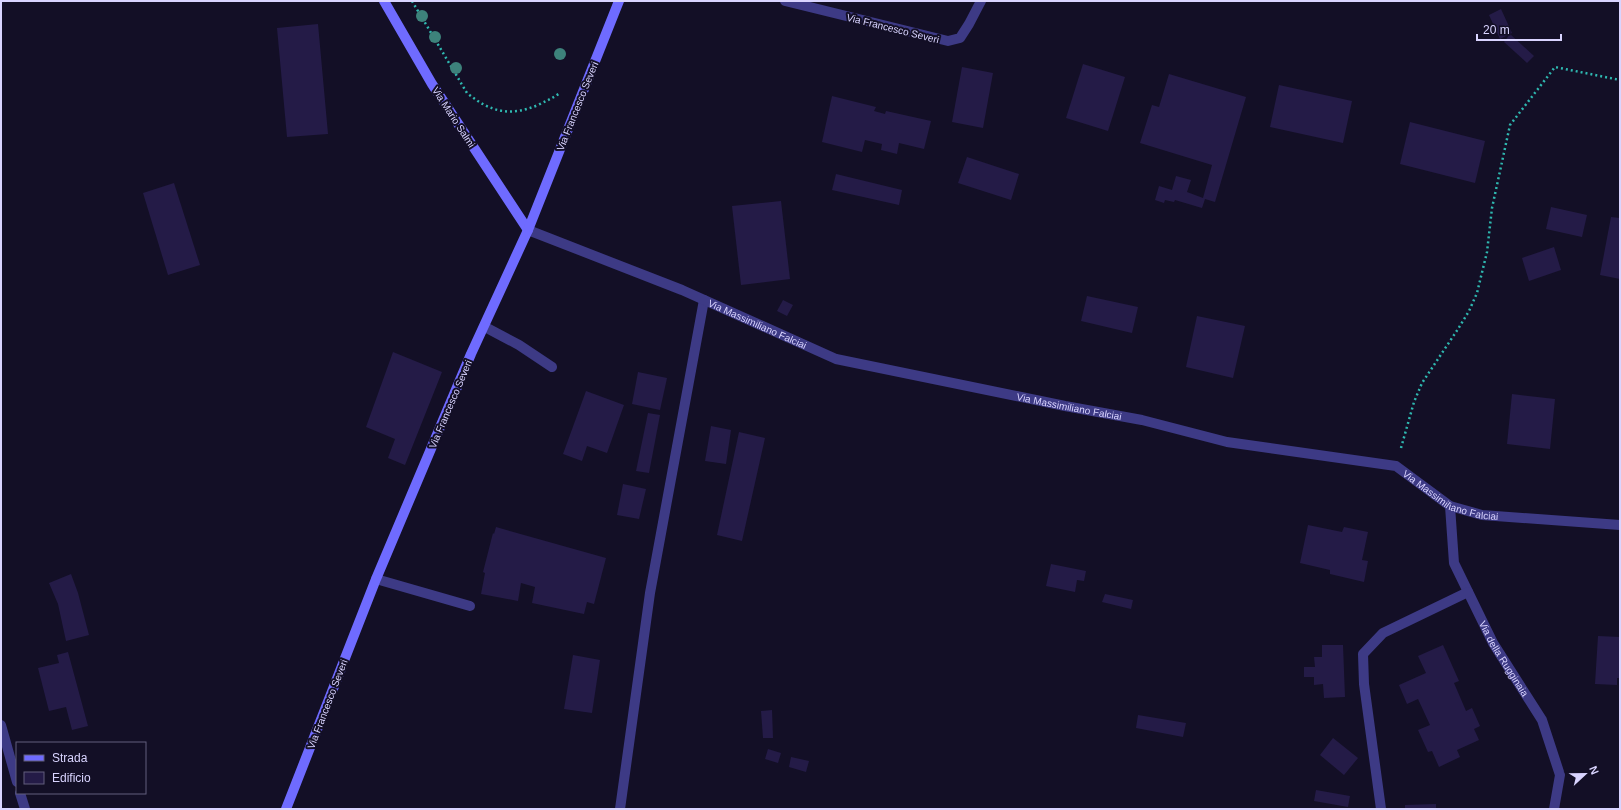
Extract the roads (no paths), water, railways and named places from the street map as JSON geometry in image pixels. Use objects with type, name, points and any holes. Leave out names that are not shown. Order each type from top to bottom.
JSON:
[{"type":"street","name":"Via Mario Salmi","points":[[384,1],[432,84],[528,230]]},
{"type":"street","name":"Via Francesco Severi","points":[[286,809],[376,579],[471,354],[485,327],[528,230],[619,1]]},
{"type":"street","name":"Via Francesco Severi","points":[[785,1],[948,41],[960,38],[981,1]]},
{"type":"street","name":"Via Massimiliano Falciai","points":[[528,230],[682,290],[836,359],[1065,406],[1142,420],[1226,442],[1396,466],[1450,506],[1482,515],[1620,525]]},
{"type":"street","points":[[620,809],[650,593],[704,300]]},
{"type":"street","points":[[485,327],[520,345],[552,367]]},
{"type":"street","name":"Via della Rugginaia","points":[[1450,506],[1454,563],[1493,643],[1542,720],[1560,775],[1554,809]]},
{"type":"street","points":[[376,579],[470,606]]},
{"type":"street","points":[[1381,809],[1364,684],[1363,654],[1383,633],[1468,592]]},
{"type":"street","points":[[1,725],[16,778]]},
{"type":"street","points":[[20,794],[25,809]]}]
